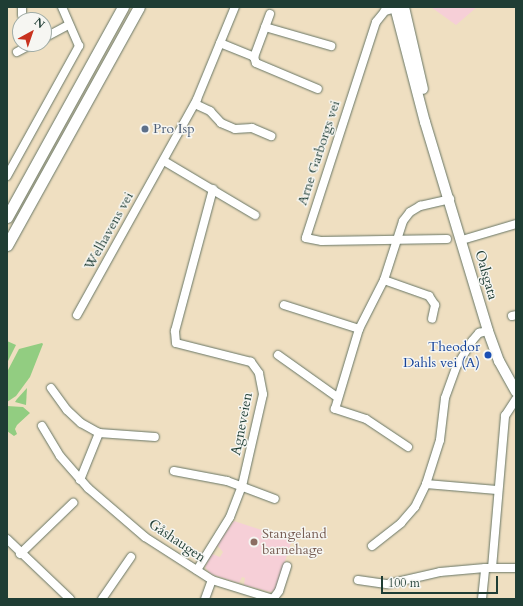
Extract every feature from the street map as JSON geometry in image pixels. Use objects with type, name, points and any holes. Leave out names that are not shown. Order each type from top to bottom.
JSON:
[{"type":"highway","points":[[7,217],[122,7]]},
{"type":"highway","points":[[7,245],[139,7]]},
{"type":"main road","name":"Oalsgata","points":[[399,7],[425,122],[450,199],[488,331],[499,361],[516,392]]},
{"type":"street","points":[[7,176],[77,52],[78,39],[68,25],[62,7]]},
{"type":"street","name":"Welhavens vei","points":[[77,315],[195,104],[235,7]]},
{"type":"street","name":"Arne Garborgs vei","points":[[396,240],[306,238],[376,22],[385,11],[399,7]]},
{"type":"street","points":[[254,58],[270,14]]},
{"type":"street","points":[[52,34],[68,25]]},
{"type":"street","points":[[265,28],[331,46]]},
{"type":"street","points":[[220,43],[254,58],[256,63],[261,67],[318,89]]},
{"type":"street","points":[[195,104],[210,111],[221,123],[235,129],[252,128],[271,136]]},
{"type":"street","points":[[164,161],[213,188],[254,215]]},
{"type":"street","name":"Agneveien","points":[[196,570],[230,517],[242,486],[263,394],[259,373],[255,365],[246,359],[176,343],[175,332],[213,188]]},
{"type":"street","points":[[408,447],[366,420],[335,409],[359,329],[384,280],[402,221],[410,212],[420,206],[450,199]]},
{"type":"street","points":[[462,240],[516,224]]},
{"type":"street","points":[[396,240],[447,240]]},
{"type":"street","points":[[384,280],[429,296],[435,305],[432,319]]},
{"type":"street","points":[[284,305],[359,329]]},
{"type":"street","points":[[372,546],[408,516],[426,484],[440,440],[445,398],[456,367],[472,341],[479,333],[488,331]]},
{"type":"street","points":[[278,355],[338,397]]},
{"type":"street","points":[[51,388],[67,410],[81,423],[99,433],[156,437]]},
{"type":"street","points":[[482,599],[495,526],[497,490],[505,416],[516,399]]},
{"type":"street","name":"Gåshaugen","points":[[42,426],[60,456],[80,480],[145,537],[212,580],[273,599]]},
{"type":"street","points":[[80,480],[99,433]]},
{"type":"street","points":[[174,471],[242,486],[274,499]]},
{"type":"street","points":[[426,484],[497,490]]},
{"type":"street","points":[[20,554],[73,503]]},
{"type":"street","points":[[7,539],[20,554],[70,599]]},
{"type":"street","points":[[102,599],[131,557]]},
{"type":"street","points":[[273,599],[280,591],[287,566]]},
{"type":"street","points":[[358,580],[388,584],[440,572],[488,568],[516,568]]},
{"type":"street","points":[[205,599],[212,580]]},
{"type":"shaded area","points":[[431,7],[477,7],[456,25]]},
{"type":"shaded area","points":[[234,521],[292,540],[276,589],[271,592],[244,585],[245,578],[242,577],[239,583],[211,574],[205,567],[212,554],[220,557],[223,552],[217,545]]},
{"type":"green space","points":[[7,341],[16,345],[7,363]]},
{"type":"green space","points":[[43,344],[30,377],[16,396],[7,402],[7,372],[19,349]]},
{"type":"green space","points":[[27,388],[26,405],[15,402],[17,399]]},
{"type":"green space","points":[[7,406],[23,407],[30,413],[17,425],[15,429],[17,434],[14,436],[7,431]]},
{"type":"place","name":"Pro Isp","points":[[145,129]]},
{"type":"place","name":"Theodor Dahls vei (A)","points":[[488,355]]},
{"type":"place","name":"Stangeland barnehage","points":[[254,542]]}]
